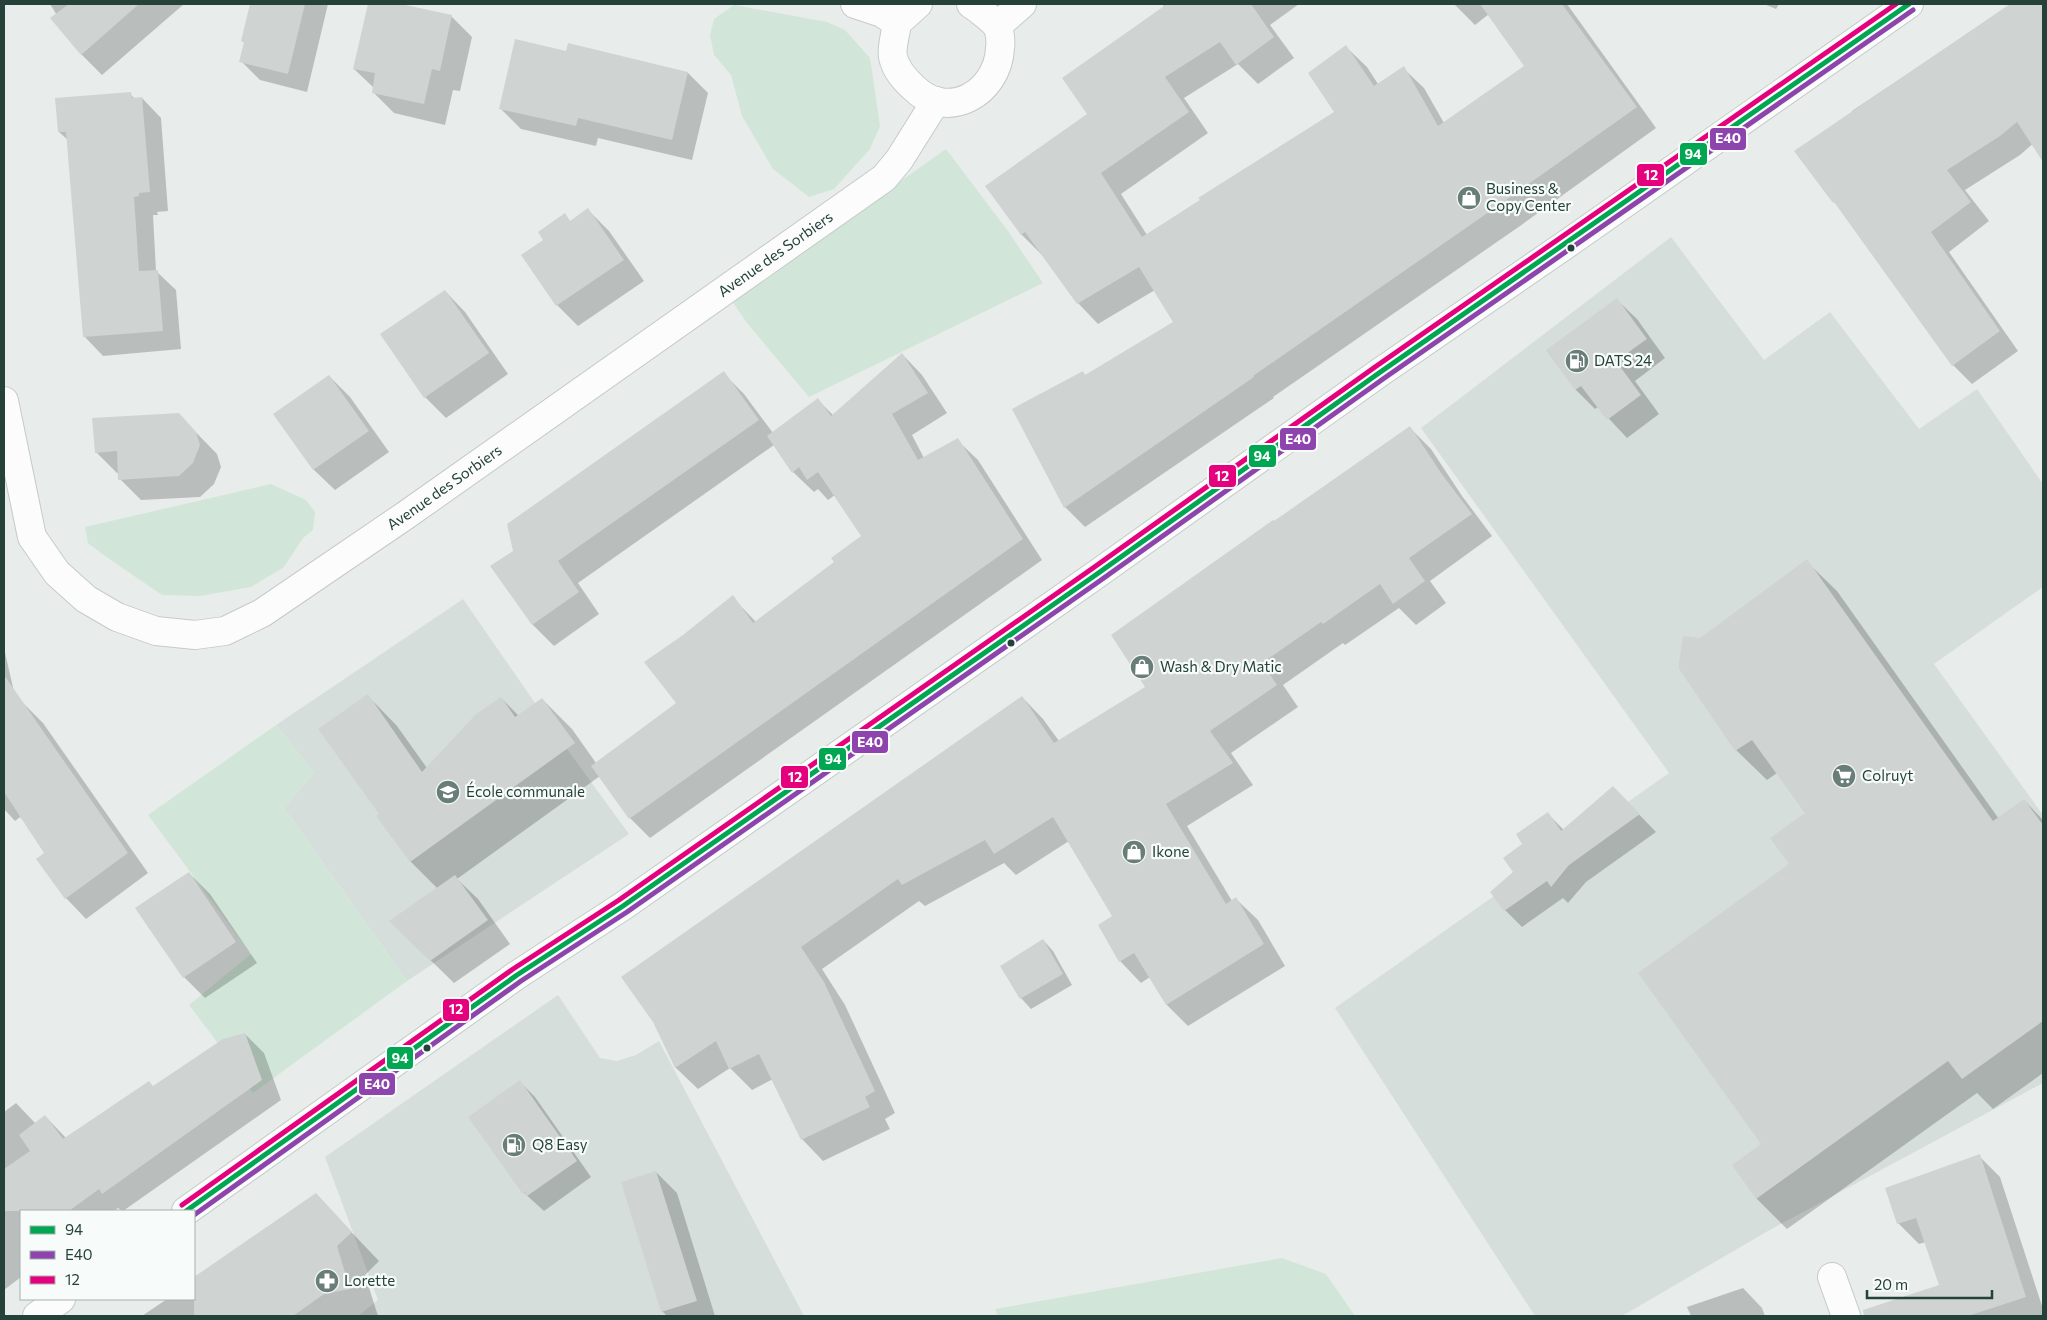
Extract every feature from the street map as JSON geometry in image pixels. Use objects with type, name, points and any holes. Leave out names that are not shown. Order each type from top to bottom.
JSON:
[{"type":"street","points":[[855,4],[882,13],[897,23]]},
{"type":"street","points":[[918,4],[897,23],[893,56],[901,76],[920,95],[936,101],[953,102],[969,98],[984,89],[994,75],[1000,60],[997,26],[971,4]]},
{"type":"street","points":[[997,26],[1022,4]]},
{"type":"street","points":[[187,1210],[517,975],[623,906],[1097,574],[1379,373],[1910,4]]},
{"type":"street","name":"Avenue des Sorbiers","points":[[4,401],[32,537],[57,573],[86,599],[117,617],[156,631],[195,635],[225,631],[262,613],[884,178],[898,160],[936,101]]},
{"type":"street","points":[[1832,1277],[1846,1316]]},
{"type":"street","points":[[36,1316],[60,1300]]},
{"type":"shaded area","points":[[1671,237],[1764,360],[1830,312],[1919,429],[1977,389],[2043,484],[2043,587],[1934,664],[2043,815],[2043,1083],[1768,1231],[1622,1316],[1535,1316],[1335,1008],[1669,773],[1421,428]]},
{"type":"shaded area","name":"École communale","points":[[463,599],[567,749],[629,834],[407,981],[284,808],[314,773],[276,725]]},
{"type":"shaded area","points":[[558,995],[600,1058],[617,1061],[636,1055],[659,1041],[804,1316],[358,1316],[378,1300],[325,1157]]},
{"type":"green space","points":[[734,5],[827,22],[845,30],[870,58],[880,126],[870,149],[834,189],[809,197],[773,169],[742,116],[731,75],[714,55],[710,35],[714,19]]},
{"type":"green space","points":[[946,149],[1008,231],[1043,283],[809,397],[747,323],[732,301]]},
{"type":"green space","points":[[271,484],[306,500],[315,512],[313,530],[303,538],[284,567],[251,587],[200,596],[162,595],[88,543],[85,527]]},
{"type":"green space","points":[[276,725],[314,773],[284,808],[407,981],[253,1093],[189,1005],[251,954],[148,815]]},
{"type":"green space","points":[[1282,1258],[1326,1274],[1355,1316],[998,1316],[995,1309]]},
{"type":"building","points":[[69,4],[139,4],[81,55],[50,18]]},
{"type":"building","points":[[250,4],[305,4],[288,74],[239,62],[244,42],[241,41]]},
{"type":"building","points":[[368,4],[401,4],[452,15],[440,71],[432,69],[424,104],[372,93],[375,73],[353,69]]},
{"type":"building","points":[[1167,4],[1251,4],[1274,37],[1236,65],[1220,42],[1165,77],[1189,112],[1101,173],[1142,237],[1200,200],[1198,198],[1334,112],[1308,73],[1346,45],[1374,86],[1404,66],[1438,126],[1524,66],[1480,4],[1562,4],[1637,107],[1254,377],[1064,508],[1012,409],[1083,371],[1085,375],[1173,322],[1139,267],[1077,304],[1025,232],[1021,235],[985,186],[1087,114],[1062,78]]},
{"type":"building","points":[[2010,4],[2043,4],[2043,162],[2017,122],[2000,136],[1947,170],[1971,202],[1931,232],[2000,331],[1952,366],[1834,202],[1794,151]]},
{"type":"building","points":[[515,39],[566,51],[568,43],[688,72],[672,140],[578,118],[576,126],[499,109]]},
{"type":"building","points":[[131,92],[132,98],[142,97],[150,192],[139,193],[139,196],[134,197],[139,271],[158,270],[163,331],[83,337],[66,132],[58,132],[55,98]]},
{"type":"building","points":[[588,208],[624,260],[556,306],[521,255],[543,240],[538,232],[565,213],[570,221]]},
{"type":"building","points":[[445,290],[489,353],[424,398],[380,334]]},
{"type":"building","points":[[1617,298],[1647,339],[1616,361],[1641,395],[1607,420],[1581,386],[1575,390],[1546,350]]},
{"type":"building","points":[[902,353],[928,393],[892,414],[918,460],[958,438],[1023,539],[629,819],[591,766],[676,703],[644,662],[683,635],[733,595],[753,623],[834,562],[831,558],[861,536],[818,472],[807,480],[799,467],[792,473],[767,436],[818,398],[831,416]]},
{"type":"building","points":[[724,371],[759,420],[558,561],[579,592],[532,625],[490,566],[513,551],[507,524]]},
{"type":"building","points":[[329,375],[369,431],[313,470],[273,414]]},
{"type":"building","points":[[179,413],[196,432],[200,445],[193,463],[179,476],[118,480],[117,451],[95,453],[92,418]]},
{"type":"building","points":[[1410,426],[1441,473],[1472,514],[1409,558],[1425,581],[1393,604],[1380,584],[1323,624],[1321,622],[1262,663],[1277,685],[1210,731],[1233,763],[1166,804],[1226,904],[1236,897],[1264,944],[1166,1005],[1134,953],[1119,962],[1098,925],[1112,916],[1053,817],[994,854],[985,840],[902,885],[898,879],[801,947],[824,982],[875,1091],[865,1097],[870,1107],[801,1140],[759,1054],[729,1069],[716,1041],[675,1068],[653,1022],[621,977],[1022,696],[1054,743],[1145,687],[1111,635]]},
{"type":"building","points":[[1807,559],[1993,821],[2024,799],[2043,825],[2043,1021],[1962,1079],[1948,1061],[1756,1199],[1732,1165],[1761,1144],[1638,973],[1789,864],[1770,838],[1805,813],[1752,740],[1735,751],[1679,669],[1679,663],[1683,636],[1700,638]]},
{"type":"building","points":[[4,675],[128,853],[65,899],[36,859],[44,853],[4,792]]},
{"type":"building","points":[[368,694],[422,772],[476,714],[501,697],[515,717],[542,698],[575,743],[410,862],[376,816],[379,814],[318,729]]},
{"type":"building","points":[[1613,786],[1640,814],[1569,865],[1551,887],[1547,881],[1504,911],[1490,892],[1513,872],[1503,858],[1522,844],[1516,834],[1548,812],[1561,831]]},
{"type":"building","points":[[189,872],[236,942],[183,978],[135,908]]},
{"type":"building","points":[[455,875],[488,920],[430,961],[389,921]]},
{"type":"building","points":[[1043,939],[1063,974],[1020,999],[1000,966]]},
{"type":"building","points":[[245,1033],[262,1080],[102,1194],[99,1189],[70,1210],[4,1211],[4,1169],[30,1151],[19,1135],[45,1115],[63,1139],[149,1081],[153,1086],[223,1039]]},
{"type":"building","points":[[520,1080],[577,1161],[527,1196],[524,1192],[522,1193],[468,1117]]},
{"type":"building","points":[[1980,1154],[2026,1297],[1968,1316],[1864,1316],[1863,1310],[1939,1285],[1916,1218],[1897,1224],[1885,1188]]},
{"type":"building","points":[[656,1171],[697,1301],[661,1312],[621,1182]]},
{"type":"building","points":[[316,1193],[352,1232],[337,1246],[350,1289],[324,1294],[293,1316],[194,1316],[195,1276]]},
{"type":"transit line","name":"12","points":[[182,1205],[513,969],[619,900],[1093,568],[1375,367],[1896,4]]},
{"type":"transit line","name":"94","points":[[187,1210],[517,975],[623,906],[1097,574],[1379,373],[1909,4]]},
{"type":"transit line","name":"E40","points":[[195,1214],[521,981],[627,912],[1101,580],[1383,379],[1913,10]]},
{"type":"place","name":"Business & Copy Center","points":[[1469,198]]},
{"type":"place","name":"DATS 24","points":[[1577,361]]},
{"type":"place","name":"Wash & Dry Matic","points":[[1142,667]]},
{"type":"place","name":"Colruyt","points":[[1844,776]]},
{"type":"place","name":"École communale","points":[[448,792]]},
{"type":"place","name":"Ikone","points":[[1134,852]]},
{"type":"place","name":"Q8 Easy","points":[[514,1145]]},
{"type":"place","name":"Lorette","points":[[327,1281]]}]
